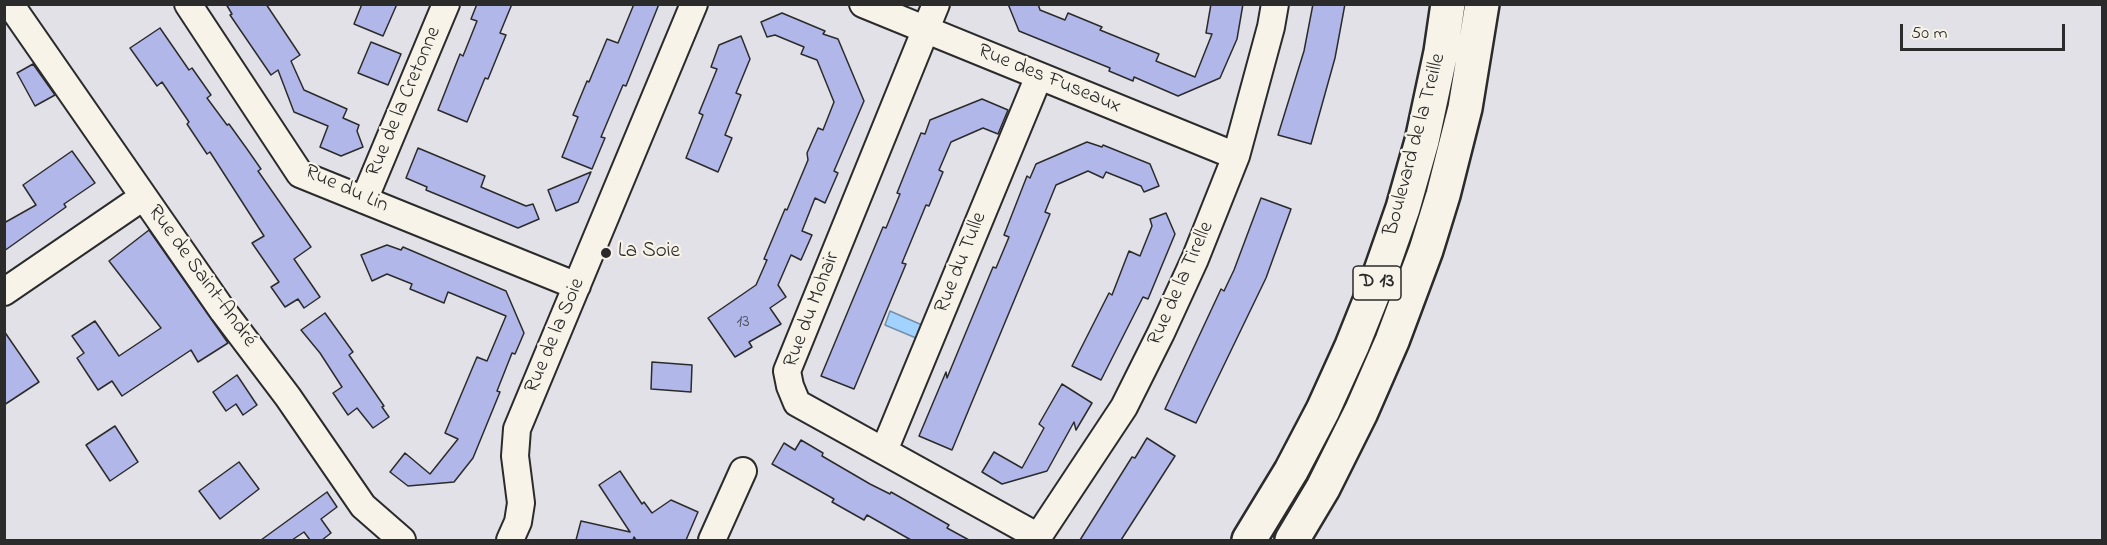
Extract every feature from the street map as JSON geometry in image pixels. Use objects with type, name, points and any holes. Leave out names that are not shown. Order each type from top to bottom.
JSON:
[{"type":"main road","name":"Boulevard de la Treille","points":[[1249,540],[1291,471],[1323,410],[1374,291],[1403,208],[1422,141],[1441,52],[1448,4]]},
{"type":"main road","name":"Boulevard de la Treille","points":[[1292,540],[1323,488],[1361,412],[1392,341],[1426,250],[1443,195],[1465,108],[1482,4]]},
{"type":"street","name":"Rue de Saint-André","points":[[10,4],[223,311],[288,397],[363,506],[402,540]]},
{"type":"street","name":"Rue du Lin","points":[[188,4],[300,174],[577,286]]},
{"type":"street","name":"Rue de la Cretonne","points":[[364,200],[446,4]]},
{"type":"street","name":"Rue de la Soie","points":[[510,540],[518,522],[522,503],[515,456],[517,429],[694,4]]},
{"type":"street","name":"Rue des Fuseaux","points":[[863,4],[1236,156]]},
{"type":"street","name":"Rue du Mohair","points":[[936,4],[787,371],[797,403],[883,449],[1036,538]]},
{"type":"street","name":"Rue de la Tirelle","points":[[1036,538],[1124,406],[1195,259],[1236,156],[1269,37],[1275,4]]},
{"type":"street","name":"Rue du Tulle","points":[[883,449],[1039,76]]},
{"type":"street","points":[[4,292],[143,196]]},
{"type":"street","points":[[712,540],[743,471]]},
{"type":"water","points":[[890,311],[922,325],[916,338],[885,325]]},
{"type":"building","points":[[226,4],[266,4],[300,55],[291,61],[304,90],[347,109],[343,118],[359,125],[357,131],[363,147],[341,156],[320,147],[328,126],[294,112],[278,70],[271,75],[230,15],[232,14]]},
{"type":"building","points":[[362,4],[397,4],[383,36],[354,24]]},
{"type":"building","points":[[477,4],[512,4],[500,33],[506,35],[467,122],[438,110],[460,54],[463,56],[477,21],[471,19]]},
{"type":"building","points":[[634,4],[659,4],[626,86],[623,85],[601,137],[605,138],[592,169],[562,157],[578,117],[573,115],[587,81],[589,82],[607,39],[618,43]]},
{"type":"building","points":[[1008,4],[1038,4],[1040,10],[1065,20],[1068,13],[1102,27],[1100,30],[1159,54],[1156,61],[1195,77],[1212,34],[1206,33],[1211,4],[1243,4],[1237,39],[1220,78],[1178,96],[1134,77],[1133,81],[1109,71],[1110,68],[1019,31]]},
{"type":"building","points":[[1313,4],[1345,4],[1335,58],[1311,144],[1278,135],[1304,51]]},
{"type":"building","points":[[782,13],[838,39],[864,101],[834,171],[838,173],[825,203],[815,198],[802,231],[812,235],[801,260],[791,255],[778,285],[786,297],[770,308],[781,324],[749,342],[752,347],[735,357],[708,318],[756,285],[767,260],[764,259],[808,160],[807,153],[818,128],[823,130],[834,102],[817,60],[801,54],[804,47],[775,35],[767,37],[761,22]]},
{"type":"building","points":[[160,28],[189,70],[192,68],[211,95],[207,98],[261,169],[258,171],[311,247],[294,259],[320,297],[304,308],[298,299],[285,307],[271,287],[279,282],[252,243],[264,236],[210,152],[207,154],[187,124],[189,122],[162,82],[157,86],[130,48]]},
{"type":"building","points":[[741,36],[750,59],[736,93],[741,95],[725,135],[732,138],[718,172],[686,158],[703,115],[699,113],[717,69],[711,67],[719,45]]},
{"type":"building","points":[[371,42],[401,54],[388,85],[358,73]]},
{"type":"building","points":[[33,64],[55,95],[35,106],[17,73]]},
{"type":"building","points":[[982,99],[1008,110],[998,134],[983,128],[951,142],[939,170],[943,172],[929,206],[926,205],[902,263],[906,264],[854,389],[821,376],[883,227],[886,228],[900,194],[897,193],[921,133],[925,134],[930,120]]},
{"type":"building","points":[[1087,142],[1102,147],[1103,145],[1150,164],[1159,186],[1144,192],[1141,186],[1106,172],[1103,178],[1088,171],[1056,185],[1045,212],[1050,214],[952,450],[919,436],[946,372],[947,378],[993,267],[996,268],[1009,237],[1004,235],[1027,176],[1030,178],[1036,164]]},
{"type":"building","points":[[418,148],[485,176],[481,187],[526,206],[533,204],[539,219],[518,228],[426,190],[427,187],[406,178]]},
{"type":"building","points":[[72,151],[95,183],[64,204],[66,207],[4,251],[4,223],[36,205],[23,185]]},
{"type":"building","points":[[591,172],[578,202],[556,211],[548,190]]},
{"type":"building","points":[[1261,198],[1291,209],[1266,278],[1196,423],[1165,409],[1221,289],[1224,291],[1234,270]]},
{"type":"building","points":[[1166,213],[1175,234],[1148,299],[1143,297],[1101,380],[1072,366],[1109,293],[1112,295],[1129,251],[1140,256],[1152,226],[1150,219]]},
{"type":"building","points":[[149,230],[228,343],[198,362],[191,350],[122,396],[112,381],[98,390],[77,358],[84,353],[72,336],[95,321],[119,356],[161,328],[109,261]]},
{"type":"building","points":[[387,245],[401,250],[403,247],[506,291],[524,333],[515,354],[512,353],[497,391],[500,392],[473,458],[454,482],[408,486],[390,472],[405,453],[430,474],[458,439],[445,433],[477,357],[487,361],[506,316],[448,292],[444,303],[410,289],[412,284],[387,274],[372,281],[361,255]]},
{"type":"building","points":[[325,313],[353,352],[349,355],[389,417],[373,428],[357,408],[348,415],[333,393],[342,387],[320,353],[301,330]]},
{"type":"building","points":[[4,331],[39,382],[4,405]]},
{"type":"building","points":[[652,362],[692,365],[691,392],[651,389]]},
{"type":"building","points":[[237,375],[257,405],[243,415],[236,404],[226,411],[213,392]]},
{"type":"building","points":[[1062,384],[1092,403],[1076,430],[1074,422],[1047,471],[1002,484],[982,472],[994,452],[1022,468],[1044,428],[1039,424]]},
{"type":"building","points":[[115,426],[138,462],[110,481],[86,445]]},
{"type":"building","points":[[1147,438],[1175,456],[1121,540],[1080,540],[1132,457],[1135,458]]},
{"type":"building","points":[[801,440],[823,453],[822,456],[949,525],[947,528],[969,540],[911,540],[867,515],[864,520],[832,502],[834,499],[772,464],[784,443],[795,450]]},
{"type":"building","points":[[239,462],[259,489],[220,519],[199,491]]},
{"type":"building","points":[[620,471],[642,504],[644,502],[652,513],[671,500],[698,512],[686,540],[636,540],[634,537],[633,540],[576,540],[581,521],[630,532],[599,485]]},
{"type":"building","points":[[327,492],[337,507],[321,519],[331,533],[322,540],[310,540],[304,532],[292,540],[261,540]]},
{"type":"place","name":"La Soie","points":[[606,253]]}]
